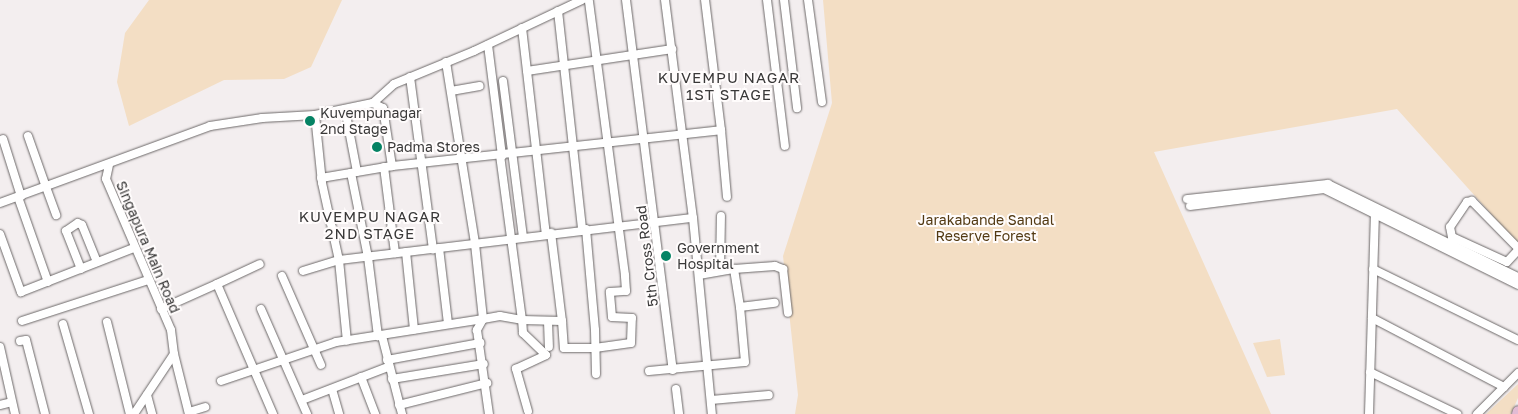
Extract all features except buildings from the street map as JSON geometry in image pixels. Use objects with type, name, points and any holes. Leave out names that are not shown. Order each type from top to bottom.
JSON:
[{"type":"street","points":[[392,166],[383,108],[374,103],[394,84],[488,45],[582,0]]},
{"type":"street","points":[[522,28],[536,150],[562,321],[564,348],[595,348],[631,343],[632,318],[612,317],[610,292],[626,291],[616,225],[609,143],[589,0]]},
{"type":"street","name":"5th Cross Road","points":[[626,0],[646,140],[673,370]]},
{"type":"street","points":[[665,0],[684,136],[712,414]]},
{"type":"street","points":[[705,0],[727,197]]},
{"type":"street","points":[[767,0],[785,146]]},
{"type":"street","points":[[784,0],[797,108]]},
{"type":"street","points":[[808,0],[822,102]]},
{"type":"street","points":[[558,11],[584,229],[596,374]]},
{"type":"street","points":[[488,45],[510,239],[524,333],[546,355],[516,369],[528,411]]},
{"type":"street","points":[[527,71],[672,49]]},
{"type":"street","points":[[446,62],[475,244],[482,319],[477,330],[487,383],[489,414]]},
{"type":"street","points":[[410,77],[448,323]]},
{"type":"street","points":[[503,81],[523,237]]},
{"type":"street","points":[[451,91],[480,86]]},
{"type":"street","name":"Singapura Main Road","points":[[189,413],[174,354],[171,330],[134,248],[106,179],[109,165],[210,126],[262,118],[314,115],[374,103]]},
{"type":"street","points":[[345,109],[380,336],[402,414]]},
{"type":"street","points":[[314,115],[321,178],[339,260],[347,341]]},
{"type":"street","points":[[321,178],[392,166],[684,136],[721,130]]},
{"type":"street","points":[[28,136],[56,215]]},
{"type":"street","points":[[3,139],[19,197],[48,282]]},
{"type":"street","points":[[0,204],[109,165]]},
{"type":"street","points":[[384,167],[395,253]]},
{"type":"street","points":[[1188,202],[1323,182],[1518,285]]},
{"type":"street","points":[[1375,210],[1466,247],[1507,262],[1518,249],[1472,201],[1467,202],[1448,232],[1466,247],[1518,277]]},
{"type":"street","points":[[1369,414],[1375,210]]},
{"type":"street","points":[[720,271],[721,216]]},
{"type":"street","points":[[303,271],[339,260],[616,225],[693,218]]},
{"type":"street","points":[[81,269],[66,231],[78,224],[82,225],[97,262]]},
{"type":"street","points":[[0,234],[18,291],[48,282],[134,248]]},
{"type":"street","points":[[406,252],[414,330]]},
{"type":"street","points":[[161,309],[260,264]]},
{"type":"street","points":[[699,275],[734,269],[775,266],[783,269],[788,313]]},
{"type":"street","points":[[649,371],[745,362],[734,269]]},
{"type":"street","points":[[1373,269],[1518,340]]},
{"type":"street","points":[[282,276],[316,348],[321,365]]},
{"type":"street","points":[[22,321],[148,280]]},
{"type":"street","points":[[217,284],[273,414]]},
{"type":"street","points":[[740,307],[775,303]]},
{"type":"street","points":[[261,309],[285,358],[307,414]]},
{"type":"street","points":[[221,381],[316,348],[448,323],[500,316],[522,320],[562,321]]},
{"type":"street","points":[[1372,318],[1504,387]]},
{"type":"street","points":[[548,321],[549,348]]},
{"type":"street","points":[[107,322],[130,414]]},
{"type":"street","points":[[63,324],[89,414]]},
{"type":"street","points":[[20,341],[26,340],[45,414]]},
{"type":"street","points":[[302,400],[361,377],[388,363],[480,343]]},
{"type":"street","points":[[0,346],[3,371],[15,414]]},
{"type":"street","points":[[134,414],[174,354]]},
{"type":"street","points":[[392,379],[484,364]]},
{"type":"street","points":[[1370,372],[1457,414]]},
{"type":"street","points":[[1477,414],[1518,373]]},
{"type":"street","points":[[361,377],[374,414]]},
{"type":"street","points":[[399,404],[487,383]]},
{"type":"street","points":[[332,389],[339,414]]},
{"type":"street","points":[[676,389],[680,414]]},
{"type":"street","points":[[147,395],[152,414]]},
{"type":"street","points":[[711,400],[769,395]]},
{"type":"street","points":[[0,405],[12,402]]},
{"type":"street","points":[[189,413],[205,407]]},
{"type":"green space","points":[[149,0],[342,0],[311,67],[284,79],[224,80],[129,126],[117,82],[125,33]]},
{"type":"green space","name":"Jarakabande Sandal Reserve Forest","points":[[823,0],[1518,0],[1518,244],[1397,109],[1154,152],[1271,414],[795,414],[798,395],[783,256],[832,103]]},
{"type":"green space","points":[[1280,339],[1285,375],[1267,377],[1253,343]]},
{"type":"green space","points":[[1518,384],[1518,398],[1511,414],[1486,414]]},
{"type":"place","name":"Kuvempunagar 2nd Stage","points":[[310,121]]},
{"type":"place","name":"Padma Stores","points":[[377,147]]},
{"type":"place","name":"Government Hospital","points":[[666,256]]},
{"type":"district","name":"KUVEMPU NAGAR 1ST STAGE","points":[[729,86]]},
{"type":"district","name":"KUVEMPU NAGAR 2ND STAGE","points":[[370,224]]}]
